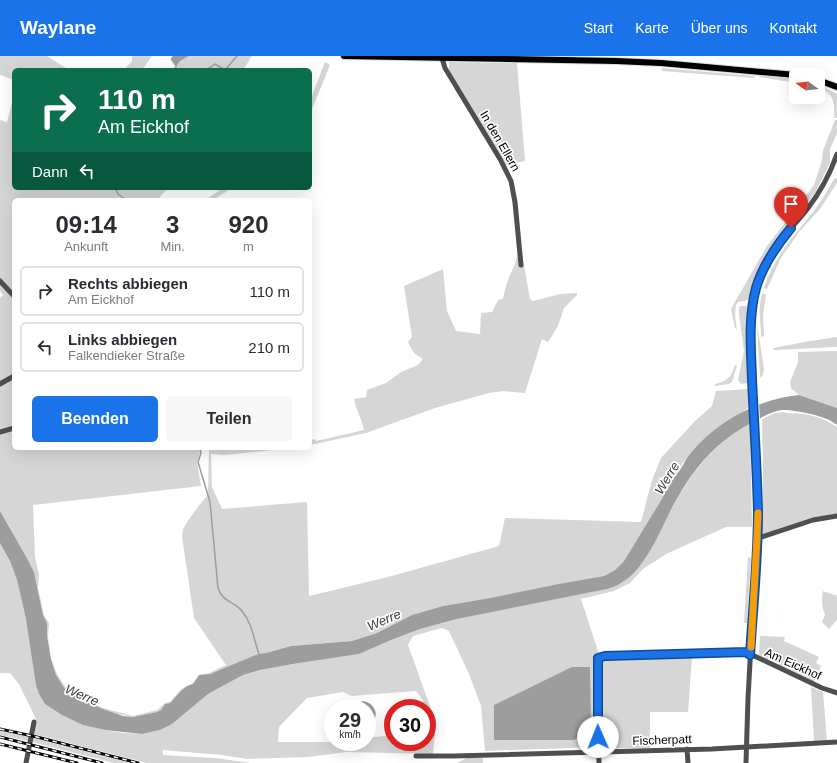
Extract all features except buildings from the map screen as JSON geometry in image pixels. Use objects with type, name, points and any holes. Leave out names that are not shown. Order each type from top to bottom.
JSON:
[{"type":"main road","points":[[344,56],[616,61],[661,63],[789,74]]},
{"type":"main road","points":[[825,83],[837,87]]},
{"type":"street","name":"In den Ellern","points":[[442,58],[446,68],[500,159],[511,181],[515,202],[521,265]]},
{"type":"street","points":[[746,763],[750,655],[757,537],[751,317],[760,279],[773,251],[823,187],[837,154]]},
{"type":"street","points":[[0,281],[12,294]]},
{"type":"street","points":[[0,384],[12,377]]},
{"type":"street","points":[[0,432],[12,429]]},
{"type":"street","points":[[757,537],[762,537],[813,520],[837,516]]},
{"type":"street","name":"Am Eickhof","points":[[599,752],[598,658],[605,656],[746,652],[822,688],[837,693]]},
{"type":"street","points":[[26,763],[34,722]]},
{"type":"street","name":"Fischerpatt","points":[[416,756],[599,752],[747,747],[837,742]]},
{"type":"street","points":[[687,749],[688,763]]},
{"type":"street","points":[[599,752],[599,763]]},
{"type":"shaded area","points":[[0,56],[47,56],[66,68],[12,68],[12,79],[0,75]]},
{"type":"shaded area","points":[[132,56],[152,56],[143,68],[126,68],[132,61]]},
{"type":"shaded area","points":[[173,56],[189,56],[180,61],[176,67],[171,60]]},
{"type":"shaded area","points":[[189,56],[252,56],[244,68],[175,68],[180,61]]},
{"type":"shaded area","points":[[325,62],[330,65],[312,109],[312,96]]},
{"type":"shaded area","points":[[449,62],[517,63],[525,161],[506,165],[512,179],[522,254],[530,299],[533,301],[560,294],[577,293],[577,295],[564,308],[558,326],[548,342],[542,339],[525,393],[503,391],[489,393],[435,408],[366,433],[312,445],[312,440],[315,439],[316,441],[364,430],[354,399],[366,397],[367,390],[386,383],[401,372],[418,365],[423,359],[414,353],[408,342],[412,337],[404,286],[443,269],[447,311],[456,331],[480,334],[481,313],[492,312],[498,300],[503,299],[507,282],[518,252],[510,184],[502,165],[446,72],[449,69]]},
{"type":"shaded area","points":[[661,68],[755,76],[754,78],[662,71]]},
{"type":"shaded area","points":[[761,74],[789,78],[789,82],[759,77]]},
{"type":"shaded area","points":[[825,88],[837,94],[837,118],[834,118],[834,103],[825,91]]},
{"type":"shaded area","points":[[12,103],[12,190],[166,190],[159,198],[12,198],[12,450],[200,450],[200,452],[197,462],[201,486],[33,505],[35,557],[39,575],[38,588],[44,615],[49,623],[48,636],[51,659],[47,636],[47,623],[43,615],[34,572],[0,511],[0,298],[3,295],[0,291],[0,120],[7,122]]},
{"type":"shaded area","points":[[835,120],[837,120],[837,133],[830,149],[830,163],[815,193],[770,250],[756,277],[750,298],[745,301],[738,302],[736,305],[735,316],[737,330],[735,328],[731,309],[767,246],[814,185],[822,160],[823,150]]},
{"type":"shaded area","points":[[837,178],[837,183],[820,209],[799,232],[781,258],[767,289],[764,288],[768,276],[780,255],[793,236],[819,205],[834,179]]},
{"type":"shaded area","points":[[220,190],[229,190],[216,198],[208,198]]},
{"type":"shaded area","points":[[763,293],[766,295],[763,315],[764,336],[762,337],[760,304]]},
{"type":"shaded area","points":[[741,306],[746,306],[749,308],[748,383],[741,384],[738,380],[744,351],[739,315],[739,308]]},
{"type":"shaded area","points":[[757,323],[764,369],[763,375],[760,378]]},
{"type":"shaded area","points":[[837,337],[837,347],[774,350],[773,348],[810,341]]},
{"type":"shaded area","points":[[837,351],[837,408],[799,395],[791,388],[790,382],[798,362],[798,352]]},
{"type":"shaded area","points":[[735,365],[737,366],[732,382],[729,384],[715,386],[715,384],[723,382],[728,378]]},
{"type":"shaded area","points":[[748,389],[748,408],[714,431],[697,446],[682,464],[624,561],[615,570],[604,576],[443,606],[412,615],[377,633],[352,641],[291,646],[258,654],[210,674],[199,675],[209,673],[226,665],[194,618],[182,538],[183,530],[187,522],[208,495],[209,450],[273,450],[224,455],[211,454],[212,487],[222,509],[307,502],[309,596],[388,577],[499,546],[505,518],[641,522],[652,480],[661,458],[695,421],[712,406],[716,391]]},
{"type":"shaded area","points":[[799,395],[837,408],[837,425],[828,419],[818,416],[798,411],[782,410],[767,415],[734,433],[713,451],[695,471],[679,495],[647,556],[631,576],[616,586],[457,619],[420,629],[359,654],[293,664],[260,670],[243,675],[208,694],[172,724],[160,730],[142,734],[105,730],[83,725],[62,715],[45,704],[39,694],[36,685],[26,619],[17,580],[10,561],[0,543],[0,511],[34,572],[43,615],[47,623],[47,636],[51,659],[56,675],[65,689],[103,709],[123,716],[133,717],[161,710],[165,704],[170,703],[182,690],[193,684],[199,675],[210,674],[258,654],[291,646],[352,641],[377,633],[412,615],[443,606],[604,576],[615,570],[624,561],[663,497],[663,494],[670,486],[669,484],[700,442],[725,422],[753,407],[768,401]]},
{"type":"shaded area","points":[[783,412],[816,417],[837,427],[837,514],[818,517],[762,536],[762,419],[775,413]]},
{"type":"shaded area","points":[[750,423],[752,527],[726,527],[666,554],[643,569],[630,583],[614,591],[581,599],[599,654],[596,659],[597,747],[485,751],[481,706],[469,674],[449,631],[442,628],[413,636],[408,645],[427,699],[422,699],[416,691],[351,696],[343,692],[307,698],[279,727],[278,742],[324,742],[324,751],[376,751],[376,737],[384,736],[384,751],[433,751],[433,754],[346,752],[309,757],[247,759],[222,755],[163,750],[163,755],[215,758],[251,763],[147,763],[34,734],[36,719],[19,684],[10,673],[0,673],[0,543],[10,561],[17,580],[26,619],[83,725],[124,733],[142,734],[160,730],[172,724],[208,694],[243,675],[260,670],[293,664],[359,654],[420,629],[457,619],[607,589],[621,583],[658,536],[679,495],[693,474],[708,456],[729,436]]},
{"type":"shaded area","points":[[748,557],[751,558],[747,623],[744,623]]},
{"type":"shaded area","points":[[823,591],[837,596],[837,620],[829,629],[822,622],[825,615],[822,603]]},
{"type":"shaded area","points":[[760,636],[785,637],[784,641],[819,657],[816,663],[821,666],[814,682],[759,655]]},
{"type":"shaded area","points":[[692,656],[688,712],[650,712],[650,748],[601,748],[600,661],[602,659]]},
{"type":"shaded area","points":[[51,659],[57,674],[66,688],[72,693],[103,708],[133,716],[157,710],[165,703],[170,702],[181,689],[187,686],[170,703],[165,704],[161,710],[157,712],[133,717],[112,713],[72,694],[65,689],[56,675]]},
{"type":"shaded area","points":[[572,667],[590,667],[591,728],[574,740],[494,740],[494,705]]},
{"type":"shaded area","points":[[811,687],[823,692],[827,741],[814,741]]},
{"type":"shaded area","points":[[0,731],[29,737],[28,741],[0,735]]},
{"type":"shaded area","points":[[33,738],[130,763],[114,763],[32,742]]},
{"type":"shaded area","points":[[467,758],[483,758],[483,763],[457,763]]},
{"type":"pier","points":[[759,402],[760,421],[750,425],[749,406]]},
{"type":"waterway","points":[[227,68],[237,56]]},
{"type":"waterway","points":[[209,68],[215,64],[222,68]]},
{"type":"waterway","points":[[116,190],[118,194],[123,198]]},
{"type":"waterway","points":[[200,450],[198,462],[210,502],[218,588],[225,599],[239,607],[242,611],[250,626],[259,654]]},
{"type":"railway","points":[[0,729],[138,763]]},
{"type":"railway","points":[[0,737],[102,763]]},
{"type":"railway","points":[[0,744],[77,763]]},
{"type":"slow traffic","points":[[751,647],[758,513]]},
{"type":"route","points":[[598,737],[598,658],[605,656],[746,652],[750,655],[758,512],[750,332],[751,317],[756,288],[766,264],[773,251],[791,228]]},
{"type":"water label","name":"Werre","points":[[667,478]]},
{"type":"water label","name":"Werre","points":[[384,620]]},
{"type":"water label","name":"Werre","points":[[82,695]]}]
